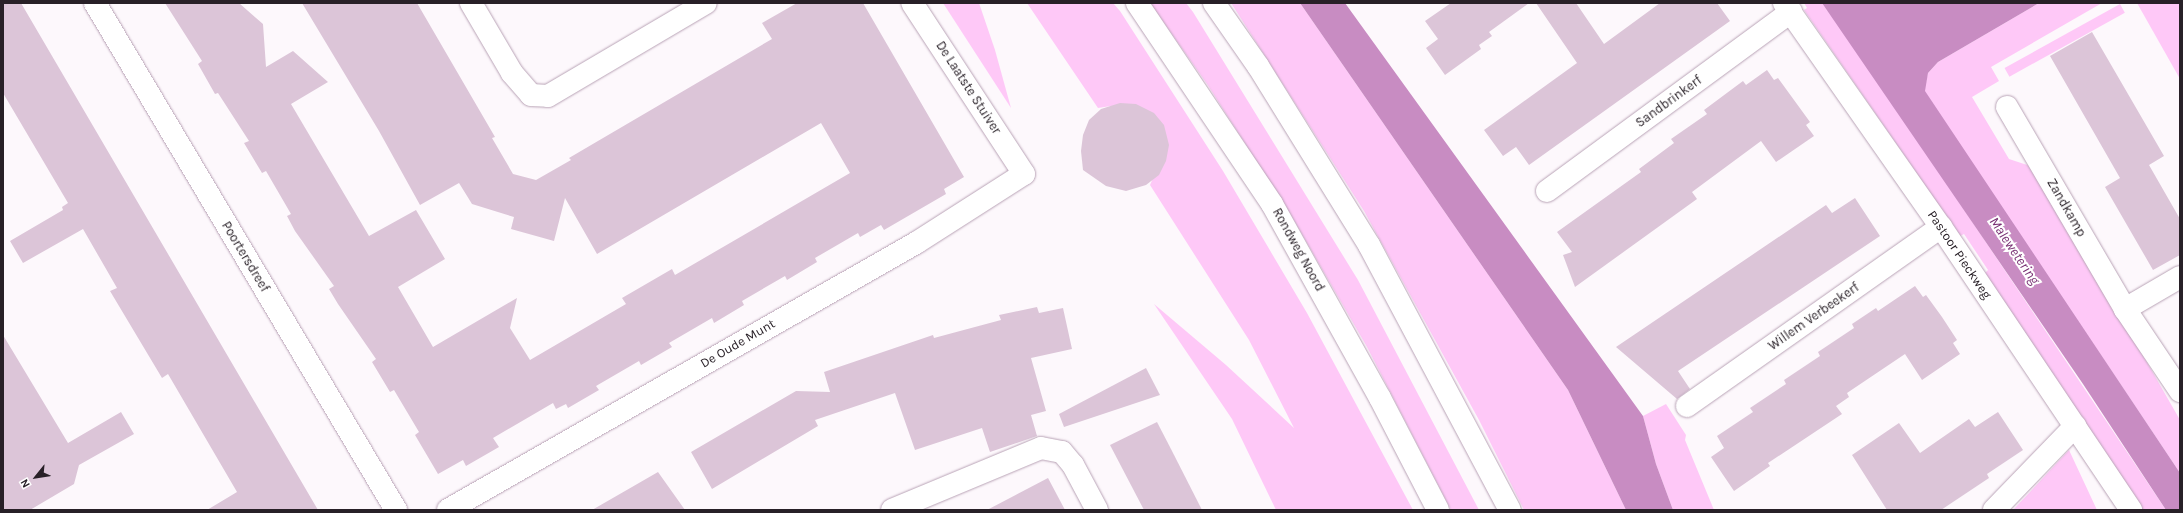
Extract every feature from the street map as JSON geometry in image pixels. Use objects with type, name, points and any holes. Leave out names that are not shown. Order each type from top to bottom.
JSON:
[{"type":"street","name":"Poortersdreef","points":[[95,3],[396,510]]},
{"type":"street","points":[[471,3],[512,73],[531,95],[548,96],[706,3]]},
{"type":"street","name":"De Laatste Stuiver","points":[[912,3],[1024,174]]},
{"type":"street","name":"Rondweg Noord","points":[[1137,3],[1272,204],[1380,398],[1438,510]]},
{"type":"street","points":[[1214,3],[1258,66],[1369,245],[1510,510]]},
{"type":"street","name":"Sandbrinkerf","points":[[1547,191],[1788,8]]},
{"type":"street","name":"Pastoor Pieckweg","points":[[1788,8],[1941,227],[2131,510]]},
{"type":"street","name":"Zandkamp","points":[[2007,107],[2125,308],[2180,391]]},
{"type":"street","name":"De Oude Munt","points":[[448,510],[916,243],[1024,174]]},
{"type":"street","name":"Willem Verbeekerf","points":[[1687,406],[1941,227]]},
{"type":"street","points":[[2125,308],[2180,277]]},
{"type":"street","points":[[1994,510],[2074,426]]},
{"type":"street","points":[[892,510],[1041,448],[1062,452],[1073,464],[1097,510]]},
{"type":"shaded area","points":[[943,3],[979,3],[995,50],[1011,108]]},
{"type":"shaded area","points":[[1027,3],[1113,3],[1120,11],[1223,171],[1307,313],[1413,510],[1276,510],[1232,419],[1154,304],[1226,365],[1294,428],[1249,340],[1150,185],[1157,169],[1111,106],[1098,108]]},
{"type":"shaded area","points":[[1150,3],[1186,3],[1193,12],[1358,280],[1479,510],[1451,510],[1367,347],[1292,217],[1207,84]]},
{"type":"shaded area","points":[[1231,3],[1300,3],[1568,390],[1626,510],[1524,510],[1479,420],[1364,211]]},
{"type":"shaded area","points":[[1804,3],[1822,3],[1860,55],[2166,510],[2143,510],[1985,273],[1988,270],[1964,234],[1960,236],[1804,10],[1807,8]]},
{"type":"shaded area","points":[[2039,3],[2102,3],[1991,67],[1999,81],[1972,97],[2009,159],[2036,168],[2180,420],[2180,473],[1924,91],[1928,73],[1938,62]]},
{"type":"shaded area","points":[[2137,3],[2180,3],[2180,79]]},
{"type":"shaded area","points":[[2120,4],[2125,13],[2009,77],[2005,68]]},
{"type":"shaded area","points":[[1666,404],[1686,435],[1685,440],[1714,510],[1673,510],[1656,464],[1643,416]]},
{"type":"shaded area","points":[[2069,450],[2097,510],[2013,510],[2029,493]]},
{"type":"water","points":[[1300,3],[1345,3],[1643,416],[1656,464],[1673,510],[1626,510],[1568,390]]},
{"type":"water","name":"Malewetering","points":[[1822,3],[2039,3],[1938,62],[1928,73],[1925,91],[2180,473],[2180,510],[2166,510],[2083,384]]},
{"type":"building","points":[[3,3],[21,3],[318,510],[207,510],[237,492],[168,374],[162,378],[110,291],[117,288],[83,229],[23,263],[10,241],[63,210],[62,207],[68,203],[3,93]]},
{"type":"building","points":[[165,3],[239,3],[263,24],[266,67],[293,51],[328,82],[291,104],[369,236],[416,210],[445,259],[398,287],[433,347],[517,298],[510,328],[530,360],[626,304],[622,298],[672,269],[675,275],[850,173],[821,123],[597,254],[565,198],[554,241],[511,229],[514,217],[472,204],[459,183],[420,205],[379,131],[302,3],[417,3],[495,137],[492,138],[513,174],[536,180],[571,160],[569,158],[772,39],[762,23],[797,3],[863,3],[964,177],[944,189],[946,194],[884,230],[881,225],[860,237],[858,233],[815,258],[817,262],[787,280],[785,276],[742,301],[744,305],[714,323],[712,318],[669,343],[672,347],[641,365],[639,361],[596,386],[599,390],[568,408],[566,404],[556,409],[553,403],[493,438],[499,447],[466,466],[463,460],[438,474],[415,435],[419,432],[394,390],[390,392],[372,362],[376,359],[329,289],[334,286],[295,231],[287,216],[291,214],[266,171],[262,173],[244,143],[249,141],[218,93],[215,94],[198,64],[202,61]]},
{"type":"building","points":[[1451,3],[1529,3],[1489,32],[1492,36],[1479,45],[1481,49],[1445,75],[1426,48],[1438,39],[1425,21]]},
{"type":"building","points":[[1536,3],[1576,3],[1604,44],[1660,3],[1717,3],[1730,21],[1529,165],[1516,147],[1503,156],[1484,130],[1577,63]]},
{"type":"building","points":[[2092,32],[2164,156],[2149,165],[2180,219],[2180,255],[2153,270],[2105,187],[2120,178],[2050,56]]},
{"type":"building","points":[[1767,70],[1774,80],[1778,78],[1810,122],[1806,125],[1814,136],[1776,162],[1761,141],[1692,192],[1697,199],[1575,287],[1563,255],[1572,252],[1557,232],[1641,172],[1639,169],[1674,143],[1671,139],[1707,114],[1704,110],[1743,81],[1746,85]]},
{"type":"building","points":[[1120,103],[1136,104],[1154,113],[1164,125],[1169,145],[1166,161],[1159,175],[1146,185],[1126,191],[1106,186],[1083,170],[1081,151],[1083,135],[1089,120],[1101,109]]},
{"type":"building","points":[[1855,198],[1880,236],[1678,371],[1690,389],[1677,399],[1616,347],[1826,205],[1832,213]]},
{"type":"building","points":[[1915,286],[1923,297],[1926,295],[1942,317],[1957,340],[1953,343],[1960,354],[1922,380],[1905,354],[1847,393],[1849,397],[1836,406],[1842,414],[1768,463],[1770,466],[1734,491],[1711,457],[1724,448],[1717,436],[1753,412],[1750,408],[1786,384],[1784,380],[1820,356],[1818,352],[1854,328],[1852,324],[1876,308],[1878,311]]},
{"type":"building","points":[[1037,307],[1039,313],[1063,308],[1072,349],[1031,358],[1046,411],[1031,415],[1037,436],[990,452],[982,428],[915,450],[895,393],[815,420],[818,426],[712,489],[691,452],[796,391],[830,392],[824,372],[933,335],[934,338],[1001,320],[999,315]]},
{"type":"building","points":[[3,335],[68,443],[121,412],[134,434],[79,465],[74,484],[30,510],[3,510]]},
{"type":"building","points":[[1146,368],[1160,395],[1064,427],[1059,414]]},
{"type":"building","points":[[1998,412],[2023,450],[1987,474],[1989,478],[1941,510],[1887,510],[1852,455],[1899,423],[1920,453],[1969,419],[1975,427]]},
{"type":"building","points":[[1157,422],[1202,510],[1144,510],[1110,445]]},
{"type":"building","points":[[658,472],[685,510],[592,510],[632,487]]},
{"type":"building","points":[[1048,478],[1065,510],[987,510]]}]
